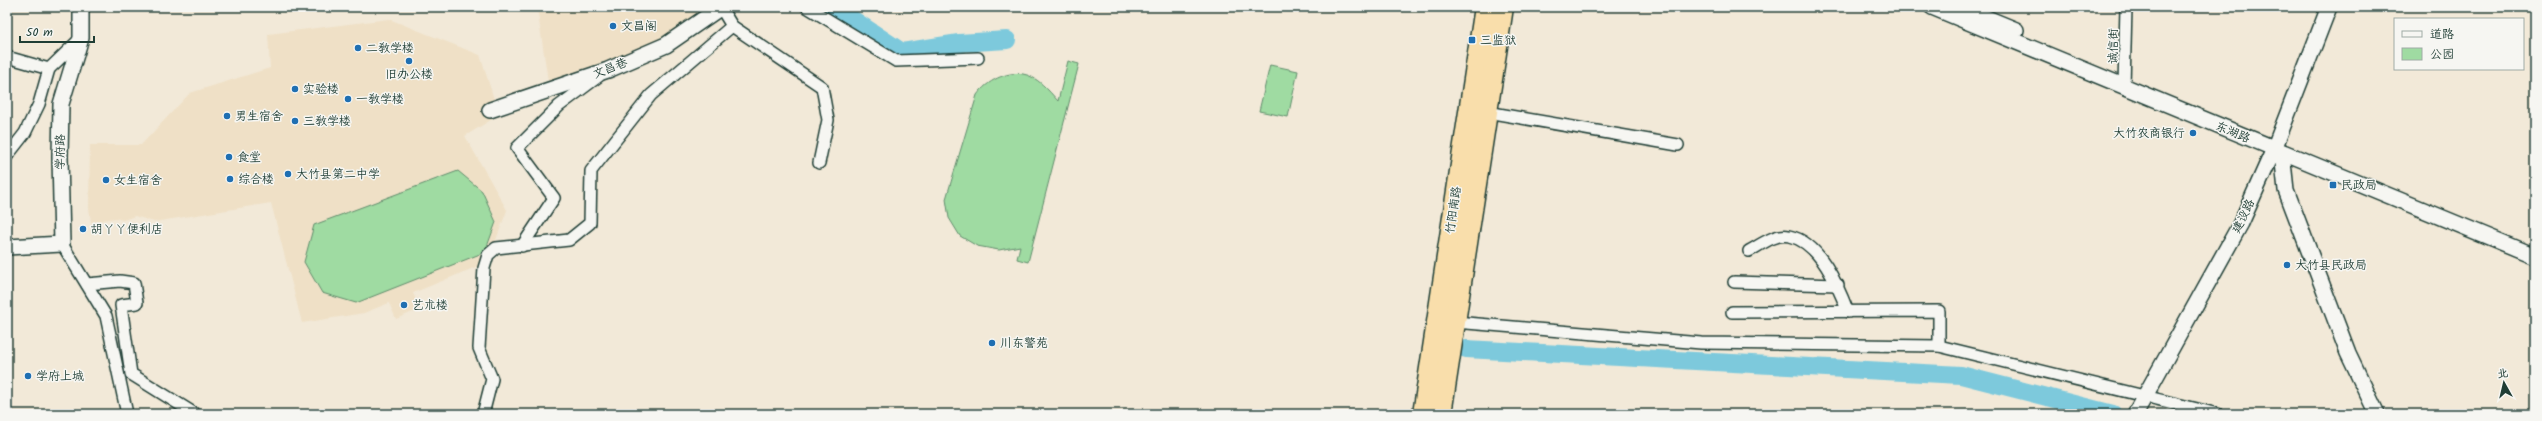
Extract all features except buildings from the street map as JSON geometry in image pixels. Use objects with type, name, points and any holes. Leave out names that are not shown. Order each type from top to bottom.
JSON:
[{"type":"highway","name":"竹阳南路","points":[[1423,414],[1485,7]]},
{"type":"highway","name":"竹阳南路","points":[[1441,414],[1503,7]]},
{"type":"street","name":"学府路","points":[[62,244],[60,157],[61,104],[81,38],[81,7]]},
{"type":"street","points":[[807,7],[896,61],[978,58]]},
{"type":"street","name":"东湖路","points":[[1932,7],[2125,81]]},
{"type":"street","name":"东湖路","points":[[1960,7],[2125,81],[2535,256]]},
{"type":"street","name":"诚信街","points":[[2125,81],[2126,7]]},
{"type":"street","name":"建设路","points":[[2280,147],[2329,7]]},
{"type":"street","name":"建设路","points":[[2144,406],[2280,147],[2339,7]]},
{"type":"street","points":[[721,8],[732,26],[822,87],[828,120],[819,163]]},
{"type":"street","name":"文昌巷","points":[[490,110],[608,70],[666,45],[721,8]]},
{"type":"street","points":[[483,414],[492,379],[478,348],[484,268],[488,256],[496,248],[569,240],[590,223],[591,171],[651,94],[732,26]]},
{"type":"street","points":[[7,156],[25,133],[39,104],[49,69],[81,38]]},
{"type":"street","points":[[7,57],[49,69]]},
{"type":"street","points":[[522,246],[554,198],[517,148],[559,106],[608,70]]},
{"type":"street","points":[[1487,112],[1678,145]]},
{"type":"street","points":[[2280,147],[2288,197],[2348,353],[2377,414]]},
{"type":"street","name":"东湖路","points":[[2280,147],[2535,247]]},
{"type":"street","points":[[1749,251],[1772,239],[1789,236],[1815,250],[1838,285],[1848,312]]},
{"type":"street","points":[[7,247],[62,244],[106,316],[127,414]]},
{"type":"street","points":[[87,284],[120,281],[134,283],[137,303],[121,305],[131,374],[195,414]]},
{"type":"street","points":[[1734,282],[1838,285]]},
{"type":"street","points":[[1732,312],[1939,311],[1940,346]]},
{"type":"street","points":[[1455,322],[1702,343],[1940,346],[2144,406],[2218,414]]},
{"type":"shaded area","name":"文昌阁","points":[[537,7],[712,7],[659,44],[548,81]]},
{"type":"shaded area","name":"大竹县第二中学","points":[[389,19],[480,55],[499,115],[465,136],[507,210],[488,262],[413,293],[420,309],[396,319],[389,303],[364,313],[302,323],[271,203],[154,222],[135,216],[123,220],[115,218],[91,222],[89,208],[90,145],[141,145],[190,93],[270,68],[268,34]]},
{"type":"green space","points":[[1068,61],[1079,64],[1028,262],[1017,259],[1020,246],[999,250],[977,246],[960,236],[949,218],[946,199],[977,95],[991,81],[1017,73],[1028,75],[1038,81],[1058,101]]},
{"type":"green space","points":[[1270,65],[1298,71],[1288,117],[1259,111]]},
{"type":"green space","points":[[458,171],[482,191],[496,222],[485,252],[356,303],[322,293],[304,262],[314,225]]},
{"type":"waterway","points":[[834,7],[902,52],[959,43],[1007,40]]},
{"type":"waterway","points":[[1466,349],[1961,375],[2113,414]]},
{"type":"place","name":"文昌阁","points":[[613,26]]},
{"type":"place","name":"三监狱","points":[[1472,40]]},
{"type":"place","name":"二教学楼","points":[[358,48]]},
{"type":"place","name":"旧办公楼","points":[[409,61]]},
{"type":"place","name":"实验楼","points":[[295,89]]},
{"type":"place","name":"一教学楼","points":[[348,99]]},
{"type":"place","name":"男生宿舍","points":[[227,116]]},
{"type":"place","name":"三教学楼","points":[[295,121]]},
{"type":"place","name":"大竹农商银行","points":[[2193,133]]},
{"type":"place","name":"食堂","points":[[229,157]]},
{"type":"place","name":"大竹县第二中学","points":[[288,174]]},
{"type":"place","name":"综合楼","points":[[230,179]]},
{"type":"place","name":"女生宿舍","points":[[106,180]]},
{"type":"place","name":"民政局","points":[[2333,185]]},
{"type":"place","name":"胡丫丫便利店","points":[[83,229]]},
{"type":"place","name":"大竹县民政局","points":[[2287,265]]},
{"type":"place","name":"艺术楼","points":[[404,305]]},
{"type":"place","name":"川东警苑","points":[[992,343]]},
{"type":"place","name":"学府上城","points":[[28,376]]}]
